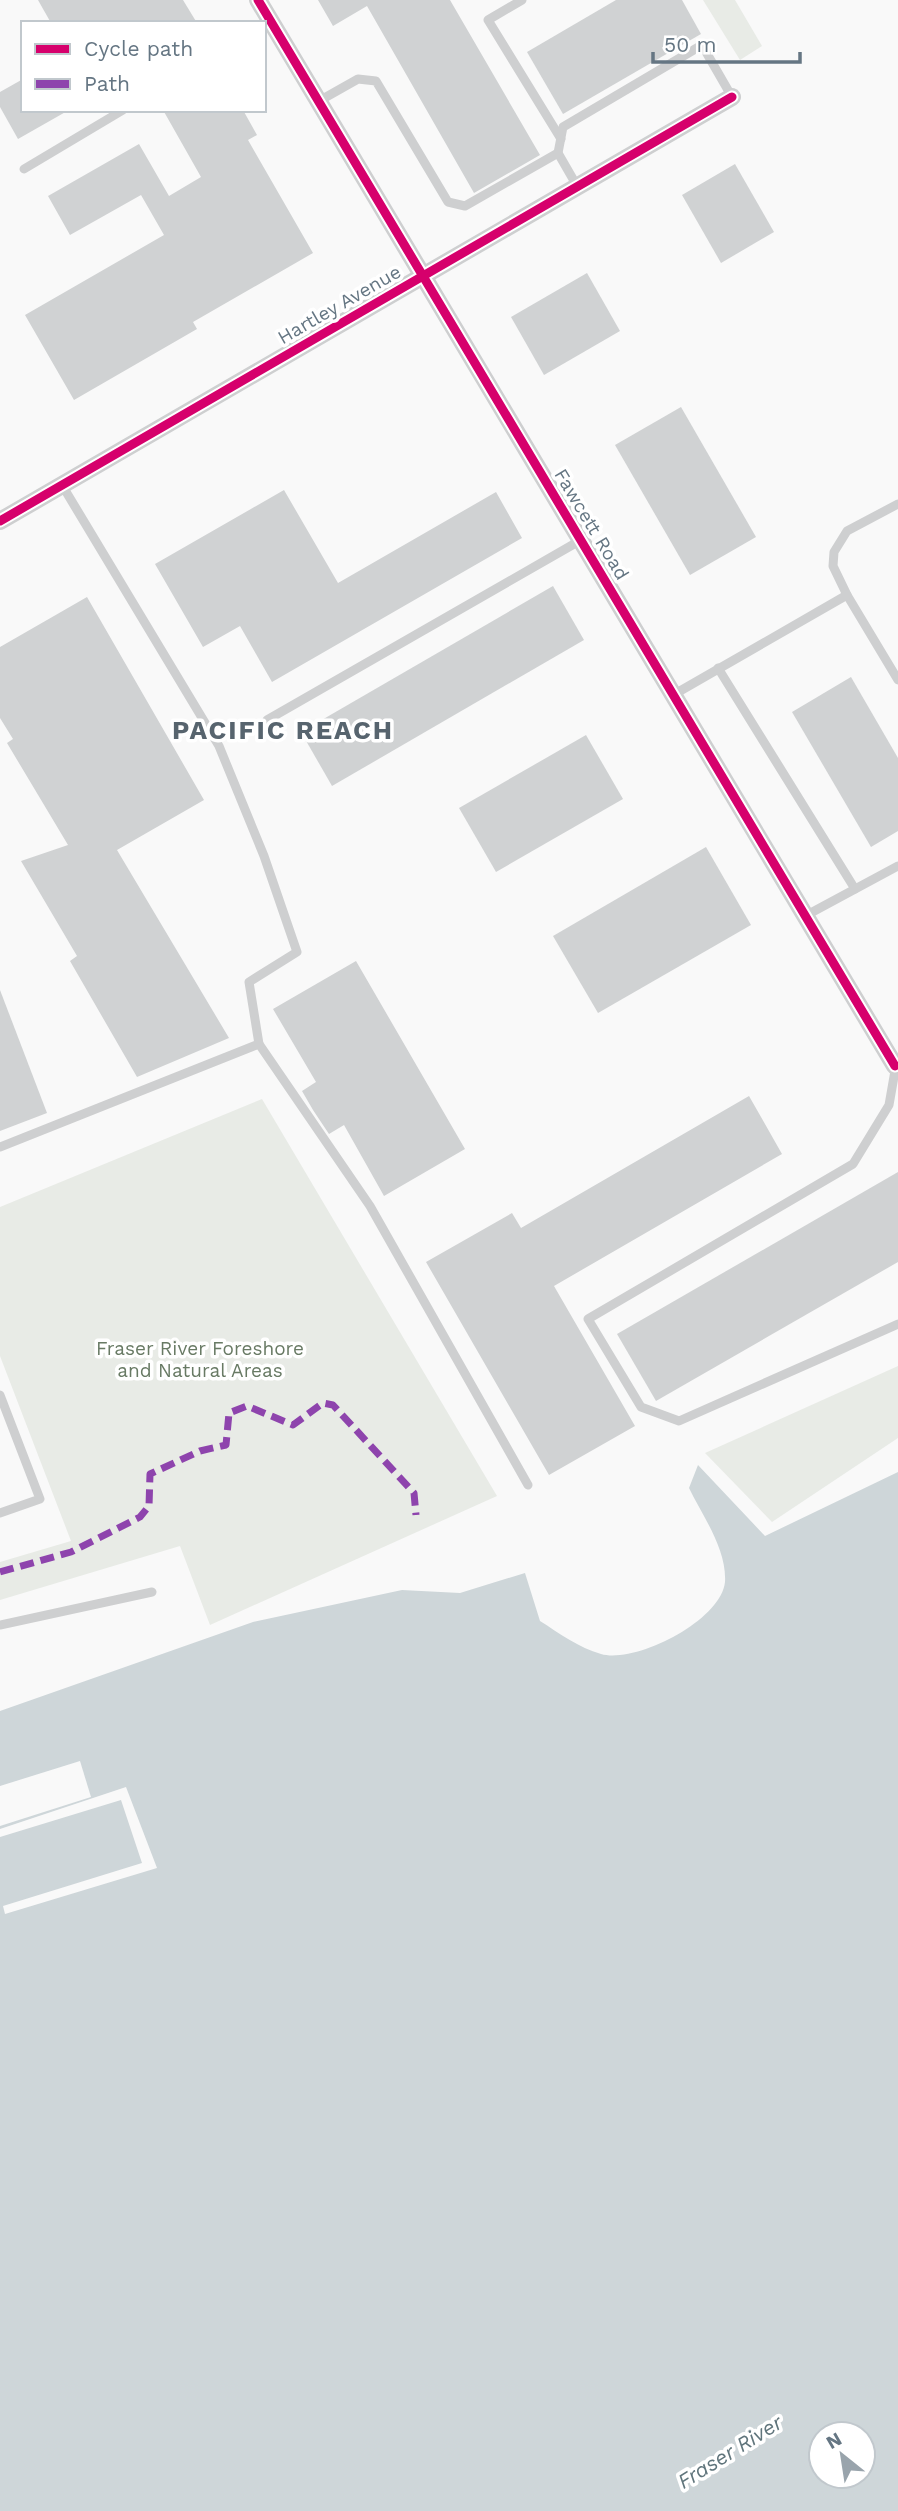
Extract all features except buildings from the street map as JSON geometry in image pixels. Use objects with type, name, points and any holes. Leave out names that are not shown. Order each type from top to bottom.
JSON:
[{"type":"street","name":"Fawcett Road","points":[[258,0],[268,24],[319,101],[897,1065]]},
{"type":"street","name":"Hartley Avenue","points":[[0,522],[732,97]]},
{"type":"lane","points":[[522,0],[488,20],[561,139]]},
{"type":"lane","points":[[578,186],[558,153],[563,127],[702,45],[732,97]]},
{"type":"lane","points":[[319,101],[358,79],[376,81],[448,202],[465,206],[558,153]]},
{"type":"lane","points":[[23,169],[120,112]]},
{"type":"lane","points":[[62,485],[219,746],[264,856],[297,952],[249,982],[259,1044],[370,1206],[528,1485]]},
{"type":"lane","points":[[898,504],[891,505],[847,531],[834,552],[833,566],[847,595],[898,680]]},
{"type":"lane","points":[[267,720],[581,540]]},
{"type":"lane","points":[[673,695],[847,595]]},
{"type":"lane","points":[[718,668],[855,889]]},
{"type":"lane","points":[[806,916],[898,866]]},
{"type":"lane","points":[[0,1147],[259,1044]]},
{"type":"lane","points":[[897,1065],[889,1105],[853,1164],[588,1319],[641,1407],[679,1421],[898,1324]]},
{"type":"lane","points":[[0,1395],[40,1499],[0,1513]]},
{"type":"lane","points":[[0,1625],[152,1592]]},
{"type":"green space","points":[[703,0],[735,0],[762,46],[740,60]]},
{"type":"green space","name":"Fraser River Foreshore and Natural Areas","points":[[262,1099],[497,1496],[210,1625],[180,1546],[0,1600],[0,1562],[71,1541],[0,1356],[0,1207]]},
{"type":"green space","points":[[898,1366],[898,1438],[772,1522],[705,1453]]},
{"type":"water","name":"Fraser River","points":[[698,1465],[765,1536],[898,1472],[898,2511],[0,2511],[0,1711],[253,1622],[402,1590],[460,1593],[525,1573],[540,1621],[569,1640],[601,1654],[634,1652],[654,1646],[693,1625],[720,1597],[725,1582],[725,1570],[707,1521],[689,1488]]},
{"type":"pier","points":[[80,1761],[91,1797],[0,1826],[0,1786]]},
{"type":"pier","points":[[126,1787],[157,1868],[5,1914],[3,1906],[142,1863],[121,1800],[0,1837],[0,1829]]},
{"type":"marked path","points":[[0,1572],[71,1552],[140,1517],[149,1506],[150,1474],[200,1451],[226,1445],[229,1413],[247,1406],[293,1425],[323,1403],[333,1405],[414,1493],[416,1515]]},
{"type":"cycle path","points":[[258,0],[895,1066]]},
{"type":"cycle path","points":[[0,521],[732,97]]},
{"type":"district","name":"PACIFIC REACH","points":[[283,730]]}]
